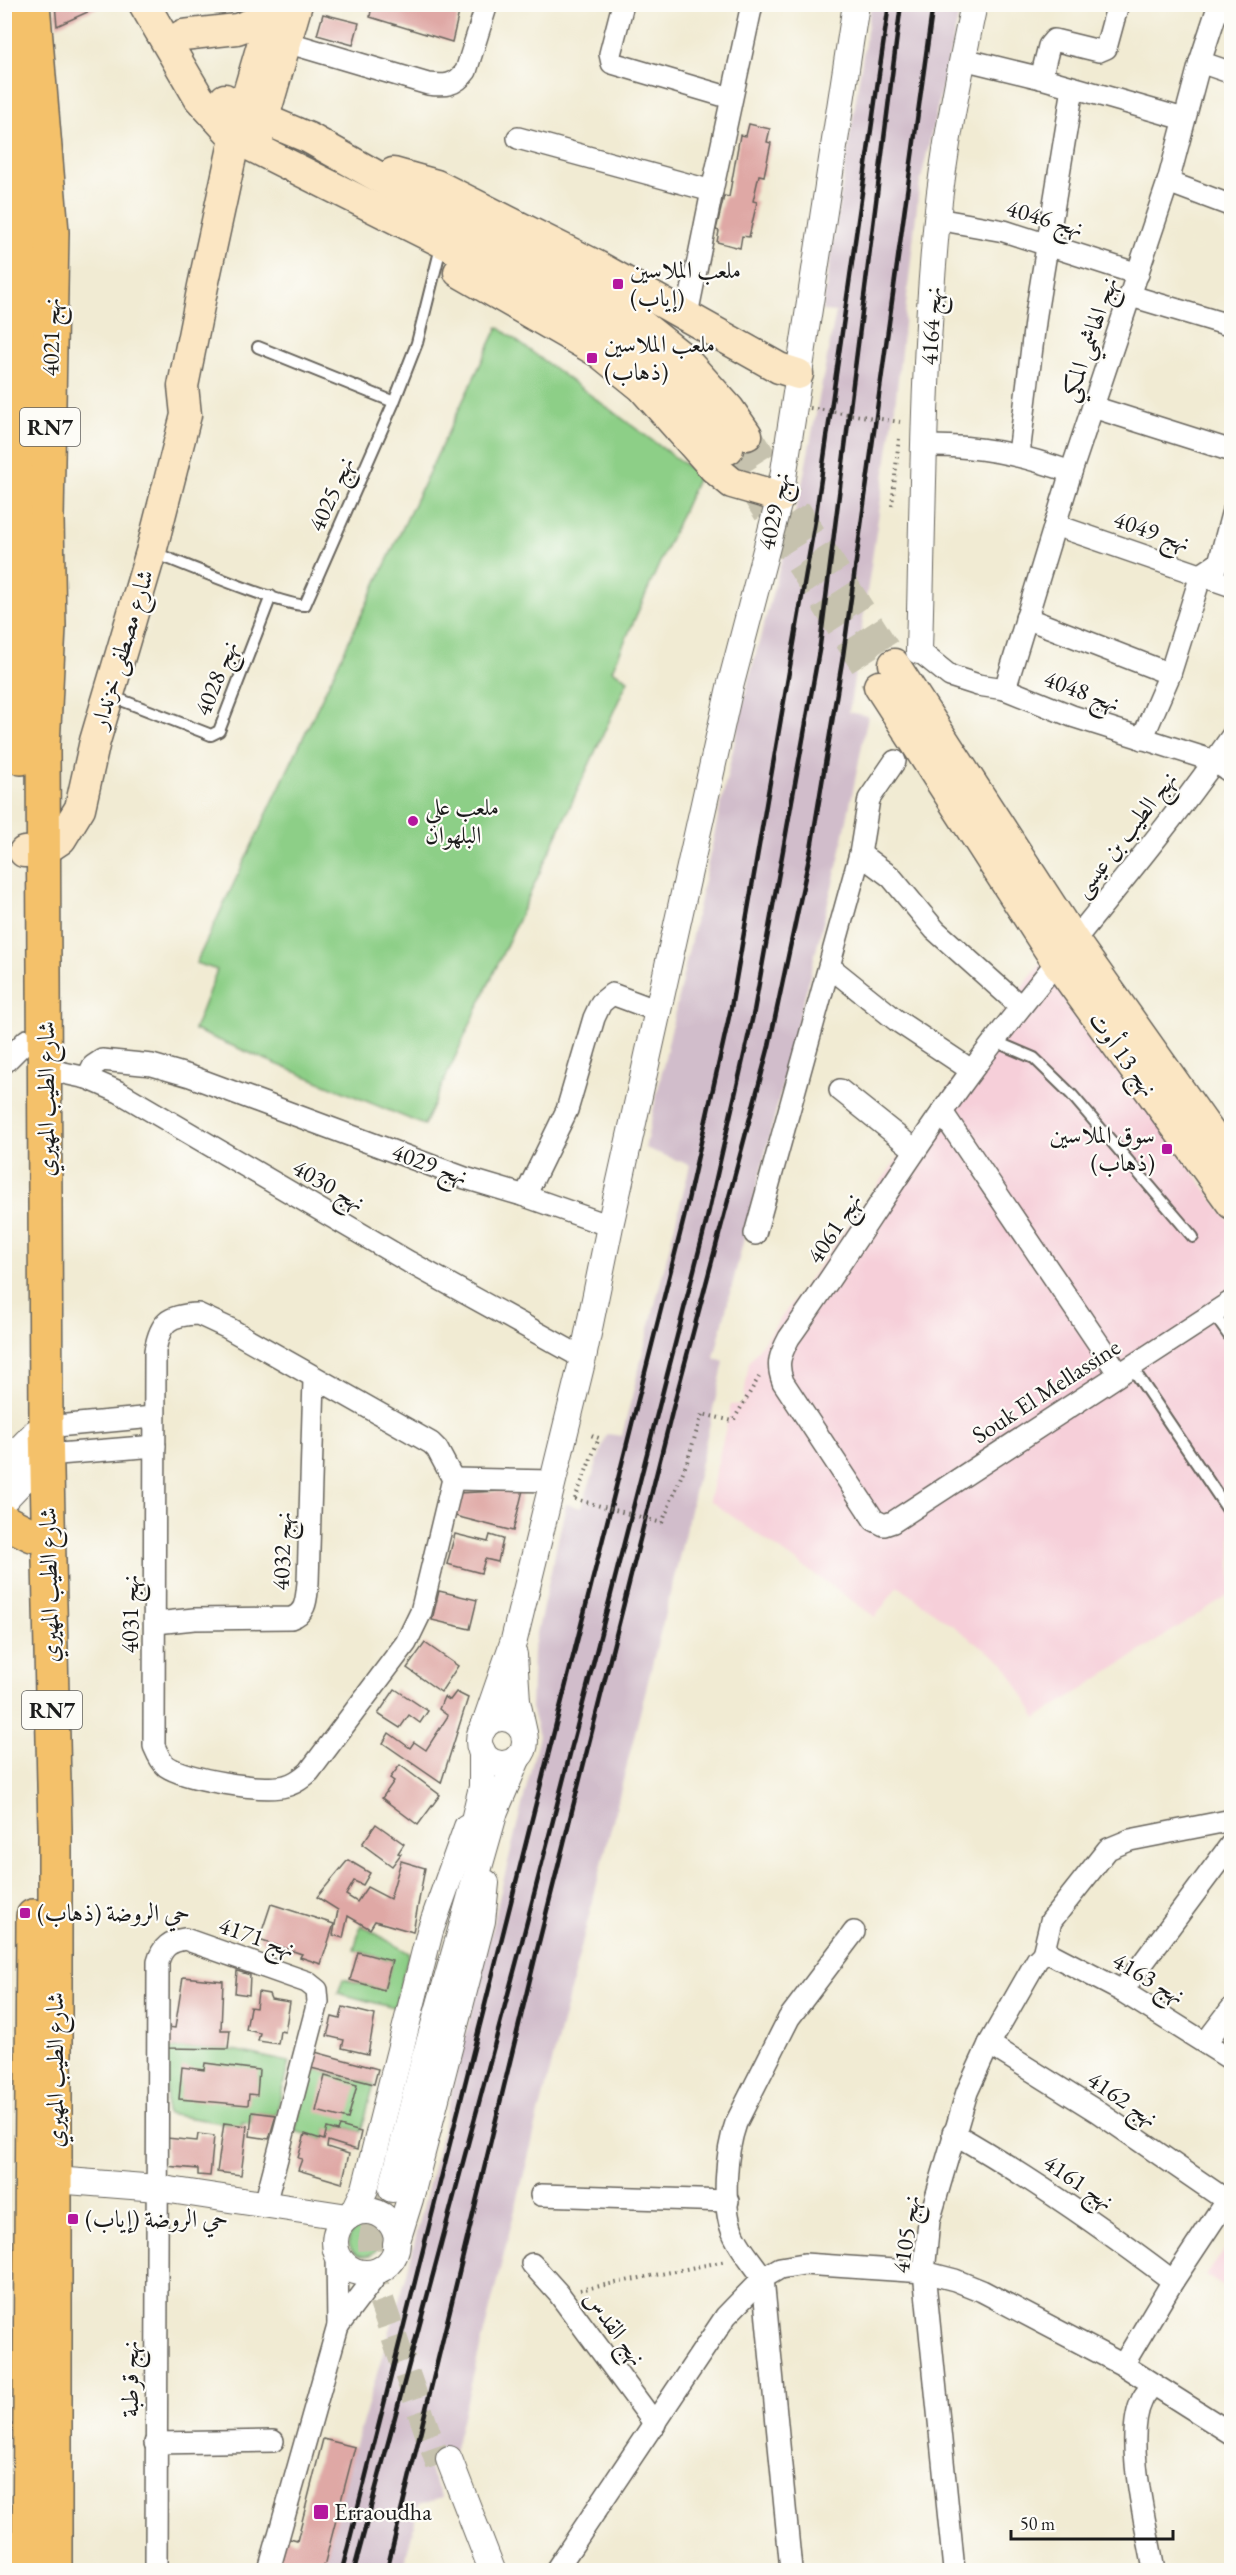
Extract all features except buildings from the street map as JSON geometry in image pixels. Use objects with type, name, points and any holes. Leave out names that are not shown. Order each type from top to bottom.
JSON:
[{"type":"main road","name":"نهج 4021","points":[[9,4],[21,140],[24,230],[19,626],[21,738],[33,851]]},
{"type":"main road","name":"نهج 4021","points":[[33,4],[52,232],[47,519],[49,627],[43,746],[33,851]]},
{"type":"main road","points":[[144,4],[199,98],[245,143],[296,167],[440,252],[600,353],[642,387],[714,468],[732,483],[780,497]]},
{"type":"main road","points":[[168,4],[183,35],[224,99],[309,138],[342,158],[591,291],[629,315],[683,358],[707,383],[738,442],[662,370],[581,313],[440,252]]},
{"type":"main road","points":[[253,114],[286,42],[297,4]]},
{"type":"main road","points":[[183,35],[237,29],[272,11]]},
{"type":"main road","points":[[253,114],[272,11]]},
{"type":"main road","name":"شارع مصطفى خزندار","points":[[33,851],[61,839],[80,808],[108,695],[151,552],[186,415],[183,386],[253,114]]},
{"type":"main road","points":[[342,158],[436,184],[687,315],[779,368],[798,374]]},
{"type":"main road","points":[[897,667],[1065,951]]},
{"type":"main road","name":"شارع الطيب المهيري","points":[[33,851],[27,1040],[32,1249],[31,1452],[55,1829],[55,2571]]},
{"type":"main road","name":"شارع الطيب المهيري","points":[[29,2571],[34,1847],[18,1528],[31,1452],[45,1069],[33,851]]},
{"type":"main road","name":"نهج 13 أوت","points":[[1065,951],[1232,1164]]},
{"type":"main road","name":"نهج 13 أوت","points":[[1065,951],[1232,1204]]},
{"type":"street","points":[[286,42],[428,84],[444,86],[459,80],[466,71],[487,4]]},
{"type":"street","points":[[623,4],[610,54],[612,63],[731,98]]},
{"type":"street","points":[[687,315],[752,4]]},
{"type":"street","name":"نهج 4029","points":[[514,1640],[583,1358],[610,1226],[730,687],[780,497],[856,4]]},
{"type":"street","name":"نهج 4164","points":[[897,667],[924,446],[937,219],[950,120],[974,4]]},
{"type":"street","points":[[1041,78],[1049,46],[1054,40],[1099,51],[1106,48],[1118,4]]},
{"type":"street","name":"نهج الهاشمي المكي","points":[[1005,689],[1071,472],[1167,182],[1218,4]]},
{"type":"street","points":[[963,59],[1041,78],[1184,119]]},
{"type":"street","points":[[1200,62],[1232,73]]},
{"type":"street","points":[[1019,454],[1047,244],[1074,88]]},
{"type":"street","points":[[518,138],[712,191]]},
{"type":"street","points":[[1167,182],[1232,206]]},
{"type":"street","name":"نهج 4046","points":[[937,219],[1004,231],[1138,274]]},
{"type":"street","points":[[1131,296],[1232,326]]},
{"type":"street","points":[[1093,407],[1232,451]]},
{"type":"street","points":[[924,446],[963,445],[1019,454],[1071,472]]},
{"type":"street","points":[[1142,739],[1170,674],[1201,575],[1219,563],[1232,514]]},
{"type":"street","name":"نهج 4049","points":[[1055,525],[1232,586]]},
{"type":"street","points":[[1026,618],[1170,674]]},
{"type":"street","name":"نهج 4048","points":[[897,667],[1005,689],[1072,716],[1223,767]]},
{"type":"street","name":"نهج الطيب بن عيسى","points":[[1065,951],[1223,767],[1232,736]]},
{"type":"street","points":[[755,1234],[860,854],[869,800],[895,761]]},
{"type":"street","points":[[860,854],[891,877],[935,930],[1020,1006]]},
{"type":"street","name":"نهج 4061","points":[[778,1367],[780,1355],[789,1338],[841,1265],[915,1150],[971,1070],[1065,951]]},
{"type":"street","points":[[830,967],[896,1020],[971,1070]]},
{"type":"street","points":[[610,1226],[522,1195],[533,1181],[567,1110],[585,1044],[601,1003],[612,994],[658,1011]]},
{"type":"street","points":[[4,1063],[27,1040]]},
{"type":"street","name":"نهج 4029","points":[[87,1078],[93,1066],[102,1060],[152,1065],[189,1076],[465,1178],[522,1195]]},
{"type":"street","name":"نهج 4030","points":[[45,1069],[87,1078],[127,1097],[409,1262],[583,1358]]},
{"type":"street","points":[[840,1090],[915,1150]]},
{"type":"street","points":[[942,1112],[1125,1370]]},
{"type":"street","name":"Souk El Mellassine","points":[[778,1367],[783,1382],[874,1520],[884,1525],[1232,1302]]},
{"type":"street","name":"نهج 4031","points":[[198,1314],[228,1328],[314,1378],[431,1443],[437,1449],[453,1479],[421,1612],[406,1643],[309,1772],[296,1782],[284,1787],[230,1785],[165,1765],[158,1756],[154,1734],[156,1623],[153,1417],[158,1335],[165,1323],[173,1318],[198,1314]]},
{"type":"street","name":"نهج 4032","points":[[156,1623],[194,1619],[291,1618],[302,1612],[306,1604],[308,1583],[314,1378]]},
{"type":"street","points":[[4,1500],[31,1452],[153,1417]]},
{"type":"street","points":[[31,1452],[155,1446]]},
{"type":"street","points":[[453,1479],[553,1481]]},
{"type":"street","points":[[514,1640],[521,1745],[495,1812],[386,2187],[482,1787],[482,1740],[514,1640]]},
{"type":"street","points":[[482,1740],[494,1720],[508,1719],[515,1722],[521,1745]]},
{"type":"street","points":[[482,1740],[492,1761],[500,1764],[521,1745]]},
{"type":"street","points":[[269,2571],[338,2326],[336,2249],[340,2224],[350,2215],[365,2189],[430,1931],[482,1787]]},
{"type":"street","points":[[338,2326],[394,2253],[482,1921],[495,1812]]},
{"type":"street","name":"نهج 4105","points":[[954,2571],[924,2272],[929,2221],[953,2133],[967,2092],[989,2044],[1040,1957],[1051,1921],[1108,1848],[1130,1840],[1232,1820]]},
{"type":"street","points":[[1122,1991],[1232,1843]]},
{"type":"street","points":[[791,2571],[763,2278],[734,2235],[728,2201],[730,2142],[736,2123],[789,2018],[854,1932]]},
{"type":"street","name":"نهج 4171","points":[[157,2188],[158,1962],[161,1953],[170,1943],[185,1940],[307,1982],[317,1990],[319,1996],[265,2204]]},
{"type":"street","name":"نهج 4163","points":[[1040,1957],[1057,1955],[1122,1991],[1232,2060]]},
{"type":"street","points":[[1206,2042],[1232,2008]]},
{"type":"street","name":"نهج 4162","points":[[989,2044],[1229,2196]]},
{"type":"street","name":"نهج 4161","points":[[953,2133],[1087,2218],[1173,2281]]},
{"type":"street","points":[[55,2180],[157,2188],[316,2212],[350,2215],[366,2211],[385,2218],[391,2225],[396,2244]]},
{"type":"street","name":"نهج قرطبة","points":[[156,2571],[157,2188]]},
{"type":"street","points":[[541,2195],[728,2201]]},
{"type":"street","points":[[1124,2365],[1173,2281],[1229,2196]]},
{"type":"street","points":[[316,2212],[336,2249],[352,2269],[372,2272],[382,2268]]},
{"type":"street","name":"نهج القدس","points":[[532,2264],[559,2294],[656,2424]]},
{"type":"street","points":[[556,2571],[726,2316],[763,2278],[780,2268],[804,2264],[924,2272],[955,2280],[982,2291],[1124,2365],[1232,2434]]},
{"type":"street","points":[[1153,2385],[1141,2400],[1134,2452],[1154,2571]]},
{"type":"street","points":[[155,2443],[273,2441]]},
{"type":"street","points":[[480,2571],[444,2462],[492,2571]]},
{"type":"lane","name":"نهج 4025","points":[[151,552],[301,606],[308,602],[417,343],[440,252]]},
{"type":"lane","points":[[258,347],[394,402]]},
{"type":"lane","name":"نهج 4028","points":[[108,695],[211,735],[219,731],[271,596]]},
{"type":"lane","points":[[994,1041],[1034,1059],[1072,1095],[1193,1237]]},
{"type":"lane","points":[[1213,1313],[1232,1340]]},
{"type":"lane","points":[[1125,1370],[1232,1516]]},
{"type":"path","points":[[810,408],[900,422],[892,506]]},
{"type":"path","points":[[582,1432],[599,1438],[575,1499],[662,1523],[687,1462],[702,1414],[732,1421],[763,1371],[767,1368],[778,1367]]},
{"type":"path","points":[[559,2294],[748,2257]]},
{"type":"shaded area","points":[[871,5],[961,5],[919,188],[895,406],[849,712],[868,716],[839,859],[714,1358],[724,1362],[680,1554],[454,2452],[427,2464],[442,2498],[419,2505],[403,2570],[275,2570],[297,2541],[323,2439],[355,2447],[406,2277],[539,1736],[531,1708],[533,1651],[566,1504],[581,1508],[607,1434],[622,1436],[690,1165],[645,1148],[747,686],[801,489],[836,312],[822,311]]},
{"type":"shaded area","points":[[1041,962],[1231,1224],[1231,1593],[1037,1718],[1004,1663],[898,1586],[875,1617],[709,1500],[731,1405],[743,1404],[749,1362]]},
{"type":"shaded area","points":[[1231,2240],[1231,2291],[1206,2276]]},
{"type":"green space","name":"ملعب علي البلهوان","points":[[498,327],[699,475],[612,670],[628,680],[424,1125],[194,1030],[217,970],[196,963]]},
{"type":"green space","points":[[361,1925],[409,1953],[394,2008],[338,1993],[343,1979],[384,1989],[392,1961],[354,1950]]},
{"type":"green space","points":[[166,2048],[228,2049],[289,2062],[276,2115],[252,2112],[251,2123],[242,2122],[242,2126],[167,2114]]},
{"type":"green space","points":[[311,2068],[374,2084],[361,2132],[341,2126],[338,2131],[327,2129],[324,2140],[295,2131]]},
{"type":"green space","points":[[364,2226],[375,2230],[379,2241],[375,2252],[364,2256],[353,2252],[349,2241],[353,2230]]},
{"type":"tunnel","points":[[747,435],[894,664]]},
{"type":"tunnel","points":[[728,449],[879,686]]},
{"type":"tunnel","points":[[381,2186],[371,2243],[373,2277],[439,2465]]},
{"type":"railway","points":[[342,2570],[684,1218],[731,1008],[815,521],[889,4]]},
{"type":"railway","points":[[354,2570],[520,1949],[706,1223],[754,1011],[820,645],[901,4]]},
{"type":"railway","points":[[387,2570],[536,1954],[673,1408],[769,1046],[811,849],[843,656],[933,4]]},
{"type":"place","name":"ملعب الملاسين (إياب)","points":[[618,284]]},
{"type":"place","name":"ملعب الملاسين (ذهاب)","points":[[592,358]]},
{"type":"place","name":"ملعب علي البلهوان","points":[[413,821]]},
{"type":"place","name":"سوق الملاسين (ذهاب)","points":[[1167,1149]]},
{"type":"place","name":"حي الروضة (ذهاب)","points":[[25,1913]]},
{"type":"place","name":"حي الروضة (إياب)","points":[[73,2219]]},
{"type":"place","name":"Erraoudha","points":[[321,2512]]}]
